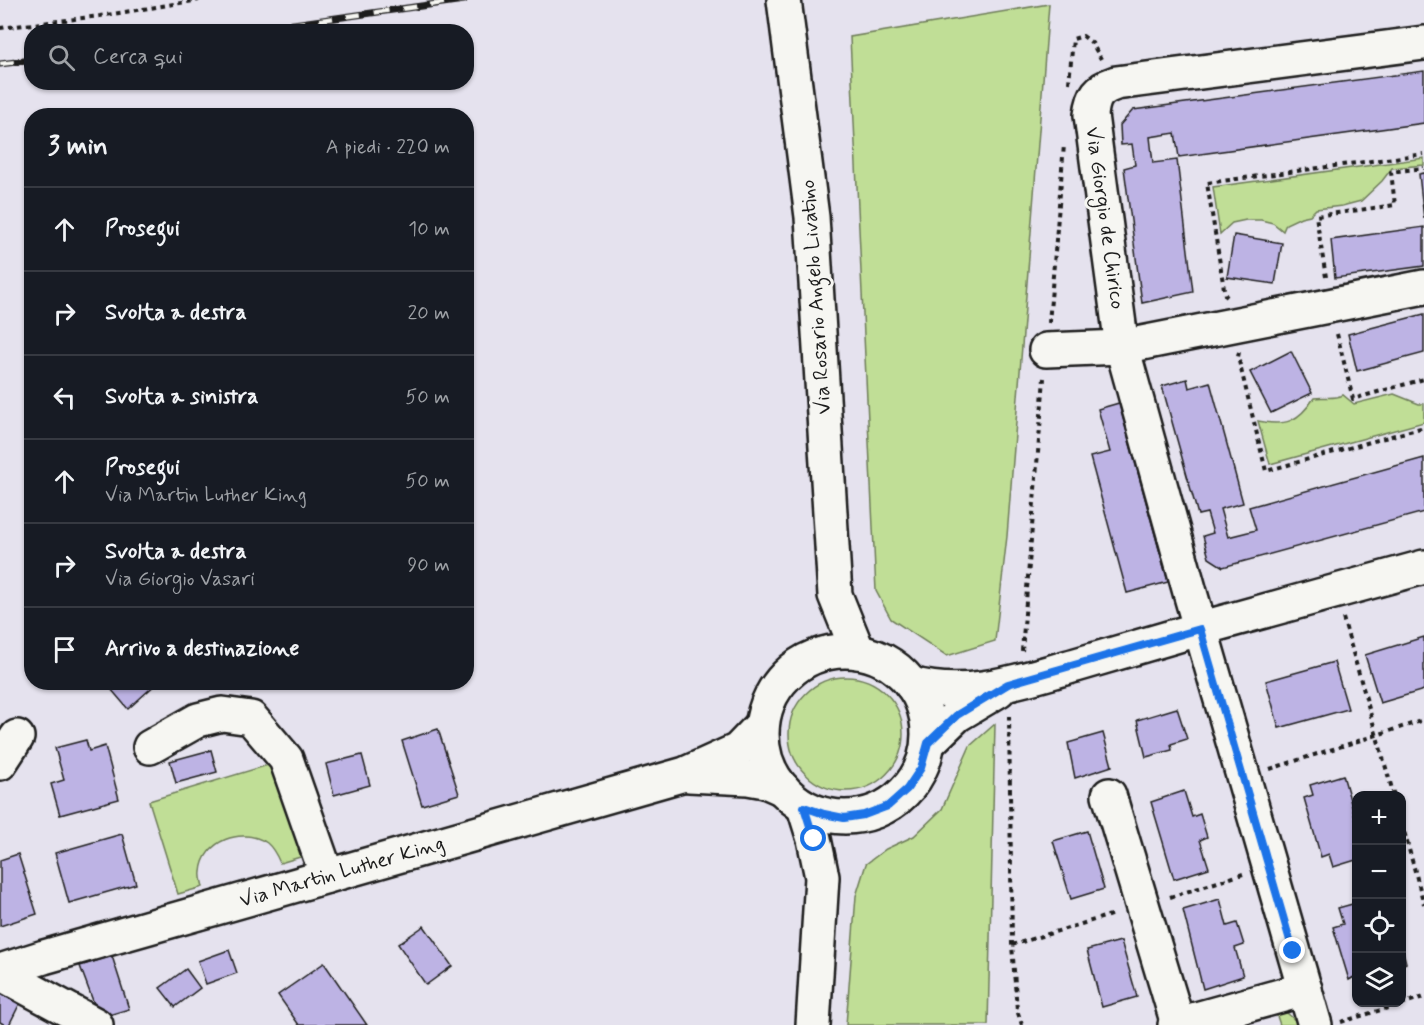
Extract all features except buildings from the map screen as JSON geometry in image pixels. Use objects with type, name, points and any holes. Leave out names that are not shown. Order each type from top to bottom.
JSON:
[{"type":"street","name":"Via Rosario Angelo Livatino","points":[[784,0],[812,216],[835,595],[858,652]]},
{"type":"street","name":"Via Giorgio de Chirico","points":[[1326,1024],[1305,989],[1200,629],[1122,347],[1090,115],[1092,102],[1097,94],[1106,86],[1116,83],[1424,43]]},
{"type":"street","points":[[1046,350],[1122,347],[1424,287]]},
{"type":"street","points":[[928,743],[957,715],[1200,629],[1424,567]]},
{"type":"street","name":"Via Rosario Angelo Livatino","points":[[810,659],[817,648],[835,595]]},
{"type":"street","points":[[685,774],[765,781],[794,798],[824,814],[844,818],[864,815],[888,806],[907,789],[921,768],[928,743],[927,722],[921,702],[910,684],[896,669],[878,658],[858,652],[833,652],[810,659],[792,670],[777,686],[768,705],[762,725],[762,742],[766,759],[773,775],[794,798],[814,839],[822,877],[813,1025]]},
{"type":"street","points":[[910,684],[926,688],[967,690],[1009,698]]},
{"type":"street","points":[[150,747],[198,720],[222,714],[251,718],[286,759],[327,876]]},
{"type":"street","points":[[685,774],[738,750],[762,725]]},
{"type":"street","name":"Via Martin Luther King","points":[[0,972],[44,957],[685,774]]},
{"type":"street","points":[[1109,795],[1176,1024],[1305,989]]},
{"type":"street","points":[[822,877],[839,843],[864,815]]},
{"type":"street","points":[[0,972],[96,1025]]},
{"type":"path","points":[[33,24],[199,0]]},
{"type":"path","points":[[0,28],[24,25]]},
{"type":"path","points":[[1073,39],[1083,36],[1092,43],[1116,83]]},
{"type":"path","points":[[1424,154],[1207,183],[1225,295],[1249,322],[1238,357],[1266,471],[1424,427]]},
{"type":"path","points":[[1424,168],[1391,172],[1395,205],[1316,216],[1330,306],[1353,399],[1424,379]]},
{"type":"path","points":[[1340,608],[1393,791]]},
{"type":"path","points":[[1009,698],[1012,945],[1017,1010],[1022,1025]]},
{"type":"path","points":[[1261,772],[1424,720]]},
{"type":"path","points":[[1406,841],[1424,904]]},
{"type":"path","points":[[1326,1024],[1424,997]]},
{"type":"green space","points":[[1049,4],[1007,536],[995,641],[947,656],[891,619],[876,591],[850,37]]},
{"type":"green space","points":[[1424,158],[1424,165],[1392,168],[1361,201],[1316,209],[1310,215],[1286,224],[1283,231],[1273,223],[1246,220],[1232,223],[1220,234],[1213,187]]},
{"type":"green space","points":[[1394,394],[1424,404],[1424,422],[1270,464],[1258,421],[1276,423],[1291,420],[1303,412],[1314,398],[1343,395],[1354,404]]},
{"type":"green space","points":[[846,677],[868,682],[886,694],[898,712],[903,734],[898,756],[886,774],[868,786],[846,791],[824,786],[806,774],[794,756],[789,734],[794,712],[806,694],[824,682]]},
{"type":"green space","points":[[995,724],[988,1025],[846,1025],[856,896],[866,864],[886,849],[914,836],[942,809],[970,746]]},
{"type":"green space","points":[[278,762],[307,855],[280,863],[269,845],[257,838],[246,836],[225,840],[216,845],[203,861],[201,880],[203,887],[178,894],[149,801]]},
{"type":"green space","points":[[1276,1013],[1287,1013],[1298,1025],[1280,1025]]},
{"type":"railway","points":[[293,24],[464,0]]},
{"type":"railway","points":[[0,64],[24,61]]},
{"type":"route","points":[[814,839],[804,807],[844,818],[864,815],[888,806],[907,789],[921,768],[928,743],[957,715],[1008,684],[1200,629],[1293,951]]}]
